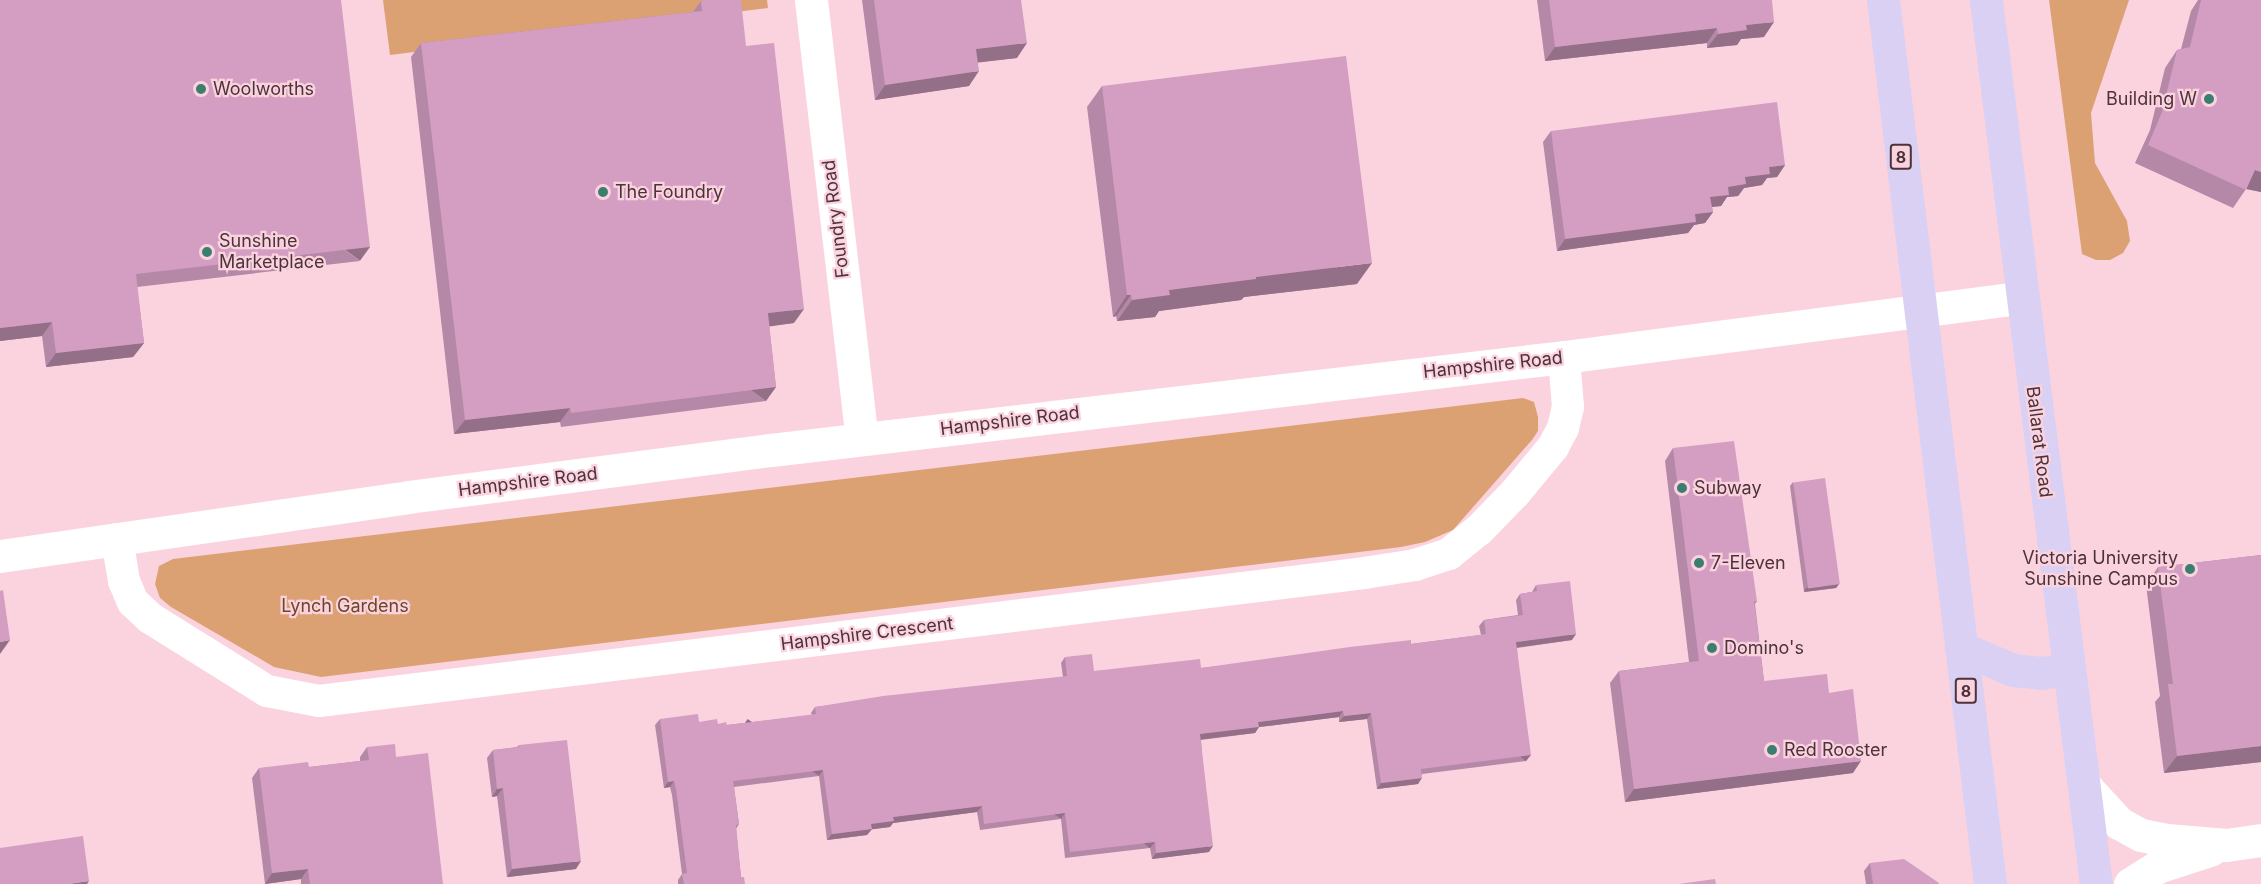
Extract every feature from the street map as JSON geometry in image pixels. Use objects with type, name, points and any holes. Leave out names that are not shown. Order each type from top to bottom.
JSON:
[{"type":"highway","name":"8","points":[[1883,0],[1919,313],[1990,884]]},
{"type":"highway","name":"Ballarat Road","points":[[1986,0],[2021,298],[2096,884]]},
{"type":"highway","points":[[1961,648],[2021,671],[2041,673],[2068,669]]},
{"type":"street","name":"Foundry Road","points":[[811,0],[862,439]]},
{"type":"street","name":"Hampshire Road","points":[[0,556],[408,497],[862,439],[1564,357],[1919,313],[2021,298]]},
{"type":"street","name":"Hampshire Crescent","points":[[117,538],[124,581],[133,602],[150,618],[267,691],[319,701],[1364,573],[1415,566],[1449,554],[1479,530],[1515,493],[1553,447],[1563,428],[1568,407],[1564,357]]},
{"type":"street","points":[[2084,785],[2119,824],[2141,836],[2226,844],[2261,840]]},
{"type":"street","points":[[2130,884],[2157,867],[2226,844]]},
{"type":"green space","points":[[383,0],[767,0],[768,8],[390,55]]},
{"type":"green space","points":[[2049,0],[2129,0],[2091,113],[2095,163],[2127,221],[2130,241],[2123,253],[2110,260],[2096,260],[2082,254]]},
{"type":"green space","name":"Lynch Gardens","points":[[1523,398],[1534,402],[1538,417],[1538,431],[1532,440],[1453,530],[1425,542],[1401,547],[321,677],[274,667],[171,607],[160,598],[155,584],[159,566],[173,559]]},
{"type":"building","name":"Sunshine Marketplace","points":[[0,0],[341,0],[370,247],[136,274],[144,343],[56,353],[52,322],[0,328]]},
{"type":"building","name":"The Foundry","points":[[741,0],[746,46],[774,43],[804,309],[768,313],[776,387],[571,413],[570,408],[465,420],[421,43],[702,11],[701,1]]},
{"type":"building","points":[[874,0],[1021,0],[1027,43],[976,49],[979,71],[885,85]]},
{"type":"building","points":[[1549,0],[1772,0],[1774,22],[1746,25],[1747,30],[1718,34],[1717,28],[1555,47]]},
{"type":"building","name":"Building W","points":[[2201,0],[2261,0],[2261,172],[2255,170],[2246,190],[2148,145],[2162,112],[2177,50],[2190,47]]},
{"type":"building","points":[[1346,56],[1372,263],[1169,290],[1170,295],[1132,300],[1131,295],[1127,295],[1102,86]]},
{"type":"building","points":[[1777,102],[1785,165],[1769,167],[1770,174],[1745,177],[1746,184],[1728,187],[1729,195],[1710,197],[1713,212],[1695,214],[1696,222],[1565,239],[1551,131]]},
{"type":"building","points":[[1734,441],[1757,601],[1754,601],[1764,681],[1827,674],[1829,693],[1853,689],[1861,761],[1634,789],[1619,671],[1699,661],[1673,448]]},
{"type":"building","points":[[1825,478],[1840,584],[1808,588],[1793,482]]},
{"type":"building","points":[[2261,555],[2261,746],[2177,756],[2168,684],[2173,684],[2158,567]]},
{"type":"building","points":[[1570,581],[1576,634],[1516,642],[1531,755],[1421,769],[1422,778],[1381,783],[1371,713],[1344,716],[1343,711],[1258,722],[1259,727],[1200,734],[1213,846],[1156,853],[1155,842],[1070,852],[1065,813],[984,824],[982,806],[893,817],[894,821],[871,824],[872,829],[832,834],[823,770],[733,781],[739,824],[736,825],[741,877],[744,877],[745,884],[684,884],[682,874],[687,873],[676,789],[674,781],[668,782],[660,719],[698,714],[699,722],[717,719],[718,724],[726,722],[727,725],[816,714],[815,707],[883,696],[1067,676],[1065,657],[1092,654],[1094,671],[1200,659],[1201,668],[1350,647],[1411,640],[1411,644],[1486,634],[1484,620],[1523,615],[1520,594],[1537,591],[1536,585]]},
{"type":"building","points":[[3,590],[10,640],[0,642],[0,591]]},
{"type":"building","points":[[567,740],[581,861],[512,869],[503,788],[497,789],[493,750]]},
{"type":"building","points":[[395,744],[396,757],[428,753],[443,884],[310,884],[308,869],[272,873],[259,768],[308,762],[309,767],[369,760],[367,747]]},
{"type":"building","points":[[83,836],[89,881],[68,884],[0,884],[0,848]]},
{"type":"building","points":[[1904,859],[1939,884],[1873,884],[1870,863]]},
{"type":"building","points":[[1715,879],[1716,884],[1679,884]]},
{"type":"place","name":"Woolworths","points":[[201,89]]},
{"type":"place","name":"Building W","points":[[2209,99]]},
{"type":"place","name":"The Foundry","points":[[603,192]]},
{"type":"place","name":"Sunshine Marketplace","points":[[207,252]]},
{"type":"place","name":"Subway","points":[[1682,488]]},
{"type":"place","name":"7-Eleven","points":[[1699,563]]},
{"type":"place","name":"Victoria University Sunshine Campus","points":[[2190,569]]},
{"type":"place","name":"Domino's","points":[[1712,648]]},
{"type":"place","name":"Red Rooster","points":[[1772,750]]}]
